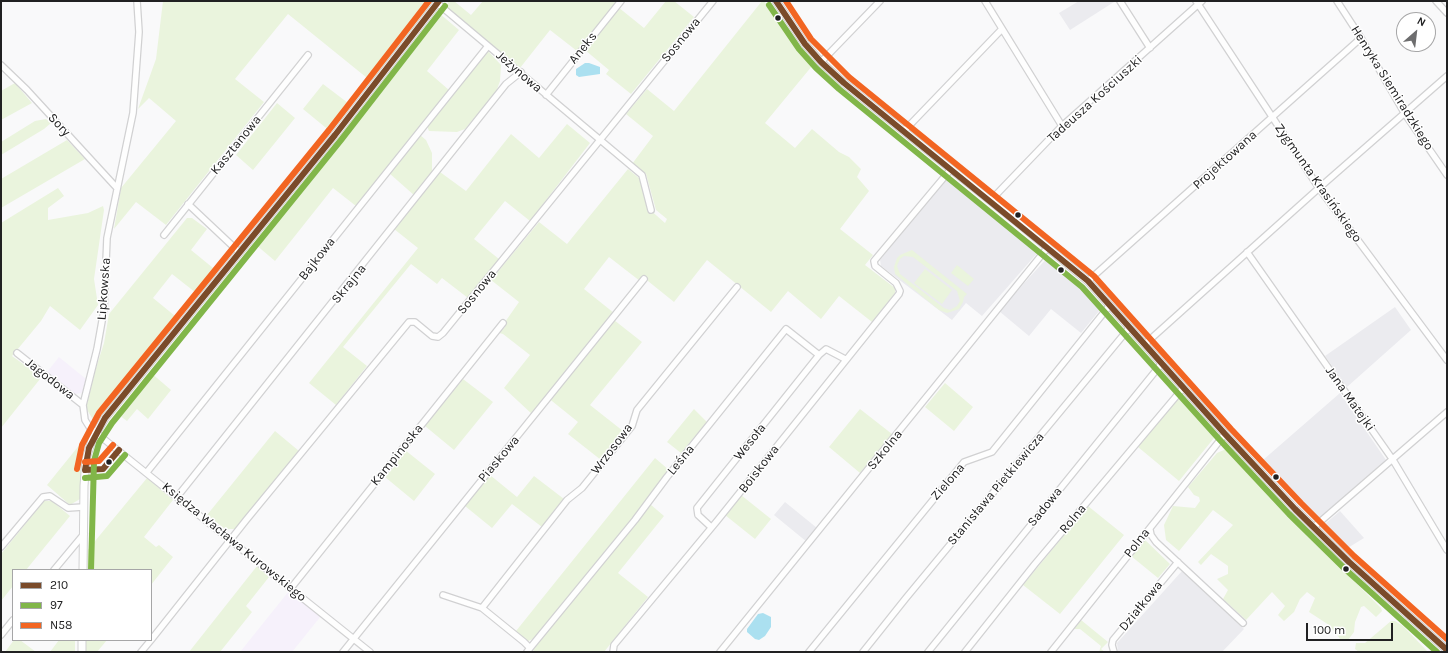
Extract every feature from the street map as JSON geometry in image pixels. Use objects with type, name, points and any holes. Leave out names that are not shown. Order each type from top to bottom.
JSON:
[{"type":"street","name":"Lipkowska","points":[[96,432],[87,424],[83,405],[101,329],[107,238],[116,187],[133,113],[139,32],[137,1]]},
{"type":"street","name":"Aneks","points":[[546,95],[621,1]]},
{"type":"street","name":"Sosnowa","points":[[231,540],[408,322],[415,322],[432,336],[438,337],[443,333],[713,1]]},
{"type":"street","points":[[776,1],[805,44],[821,62],[1088,281],[1225,434],[1314,527],[1349,562],[1447,650]]},
{"type":"street","points":[[821,62],[880,1]]},
{"type":"street","points":[[985,1],[1062,126]]},
{"type":"street","points":[[1120,1],[1150,48]]},
{"type":"street","name":"Henryka Siemiradzkiego","points":[[1337,1],[1361,38],[1405,114],[1447,175]]},
{"type":"street","points":[[1436,1],[1447,13]]},
{"type":"street","name":"Jeżynowa","points":[[438,2],[488,46],[601,140]]},
{"type":"street","points":[[83,569],[83,507],[86,459],[96,432],[112,408],[335,135],[438,2]]},
{"type":"street","name":"Tadeusza Kościuszki","points":[[991,200],[1062,126],[1150,48],[1199,2]]},
{"type":"street","name":"Zygmunta Krasińskiego","points":[[1199,2],[1272,118],[1319,188],[1447,360]]},
{"type":"street","points":[[904,131],[1002,29]]},
{"type":"street","name":"Projektowana","points":[[1088,281],[1361,38]]},
{"type":"street","name":"Bajkowa","points":[[147,472],[488,46]]},
{"type":"street","name":"Kasztanowa","points":[[164,235],[308,55]]},
{"type":"street","name":"Sory","points":[[1,64],[27,90],[116,187]]},
{"type":"street","name":"Skrajna","points":[[177,497],[506,84],[521,72]]},
{"type":"street","points":[[1145,344],[1447,76]]},
{"type":"street","points":[[601,140],[642,175],[651,210]]},
{"type":"street","name":"Boiskowa","points":[[612,652],[614,645],[899,294],[900,291],[896,283],[875,266],[874,261],[951,169]]},
{"type":"street","points":[[188,204],[238,252]]},
{"type":"street","name":"Szkolna","points":[[720,652],[1048,247]]},
{"type":"street","name":"Jana Matejki","points":[[1247,252],[1392,460],[1447,550]]},
{"type":"street","name":"Piaskowa","points":[[343,652],[644,279]]},
{"type":"street","name":"Wrzosowa","points":[[482,608],[567,500],[582,488],[632,426],[637,410],[737,287]]},
{"type":"street","name":"Zielona","points":[[809,652],[964,462],[992,452],[1110,305]]},
{"type":"street","name":"Kampinoska","points":[[291,588],[503,323]]},
{"type":"street","name":"Stanisława Pietkiewicza","points":[[863,652],[1130,327]]},
{"type":"street","name":"Leśna","points":[[528,650],[635,520],[667,477],[783,332],[786,329],[819,355]]},
{"type":"street","points":[[819,355],[826,349],[845,360]]},
{"type":"street","name":"Jagodowa","points":[[17,353],[83,405]]},
{"type":"street","name":"Wesoła","points":[[711,527],[698,515],[697,508],[819,355]]},
{"type":"street","name":"Sadowa","points":[[928,652],[1162,363]]},
{"type":"street","name":"Rolna","points":[[965,652],[1035,564],[1184,387]]},
{"type":"street","points":[[1314,527],[1447,412]]},
{"type":"street","name":"Księdza Wacława Kurowskiego","points":[[96,432],[370,652]]},
{"type":"street","name":"Polna","points":[[1051,652],[1143,536],[1150,530],[1154,521],[1225,434]]},
{"type":"street","points":[[1,547],[43,497],[50,496],[68,508],[83,507]]},
{"type":"street","points":[[1150,530],[1151,535],[1156,542],[1243,623]]},
{"type":"street","points":[[55,569],[84,534]]},
{"type":"street","points":[[152,639],[231,540]]},
{"type":"street","name":"Działkowa","points":[[1114,652],[1112,645],[1113,640],[1178,562]]},
{"type":"street","points":[[443,595],[482,608],[524,642],[528,650]]},
{"type":"street","points":[[1,635],[12,621]]},
{"type":"street","points":[[82,641],[82,652]]},
{"type":"street","points":[[141,652],[150,641]]},
{"type":"shaded area","points":[[1079,1],[1114,2],[1070,30],[1059,13]]},
{"type":"shaded area","points":[[945,179],[951,179],[1040,250],[982,316],[966,303],[952,320],[881,266],[880,260]]},
{"type":"shaded area","points":[[1048,257],[1075,280],[1099,305],[1099,311],[1081,333],[1051,309],[1029,336],[999,311],[1015,290],[1017,291]]},
{"type":"shaded area","points":[[1395,307],[1411,330],[1347,387],[1325,356]]},
{"type":"shaded area","points":[[59,357],[86,379],[82,393],[75,394],[47,372]]},
{"type":"shaded area","points":[[1340,393],[1386,460],[1317,520],[1263,460]]},
{"type":"shaded area","points":[[785,502],[817,528],[807,542],[774,515]]},
{"type":"shaded area","points":[[1340,511],[1364,538],[1346,549],[1326,530],[1325,524]]},
{"type":"shaded area","points":[[1182,571],[1244,629],[1222,652],[1118,652],[1117,643]]},
{"type":"shaded area","points":[[289,591],[321,616],[317,621],[292,652],[240,652]]},
{"type":"green space","points":[[163,1],[434,1],[372,82],[288,14],[235,79],[264,102],[166,225],[136,202],[114,229],[121,188],[176,121],[149,98],[138,109],[156,59]]},
{"type":"green space","points":[[448,1],[454,1],[471,15],[483,1],[618,1],[577,51],[550,30],[520,68],[447,9]]},
{"type":"green space","points":[[666,1],[674,1],[694,17],[631,94],[606,74],[609,70],[585,50],[618,7],[644,28]]},
{"type":"green space","points":[[762,1],[764,1],[812,66],[765,123],[795,148],[812,129],[839,152],[849,157],[861,169],[857,177],[869,191],[840,229],[873,255],[865,265],[895,288],[895,293],[872,322],[839,296],[821,319],[788,291],[771,312],[707,260],[674,302],[643,277],[640,281],[609,257],[584,289],[614,313],[614,320],[642,342],[590,405],[623,431],[601,460],[568,434],[578,422],[547,397],[533,415],[504,388],[530,355],[503,334],[499,333],[505,327],[505,322],[519,302],[491,280],[539,222],[567,244],[628,169],[640,179],[648,208],[665,223],[667,219],[656,210],[646,174],[632,164],[653,136],[626,114],[647,89],[674,111]]},
{"type":"green space","points":[[439,13],[459,30],[427,71],[449,90],[356,206],[333,188],[275,261],[255,244]]},
{"type":"green space","points":[[488,51],[501,65],[500,81],[496,92],[465,129],[457,132],[429,131],[427,126]]},
{"type":"green space","points":[[15,83],[32,103],[1,120],[1,91]]},
{"type":"green space","points":[[323,84],[352,106],[331,132],[303,109]]},
{"type":"green space","points":[[277,103],[295,118],[253,170],[236,155]]},
{"type":"green space","points":[[46,119],[51,123],[44,129],[1,155],[1,142],[35,121]]},
{"type":"green space","points":[[567,124],[590,143],[530,221],[505,201],[474,239],[499,259],[468,298],[442,278],[437,284],[411,264],[343,347],[367,366],[336,405],[309,383],[418,248],[394,229],[440,172],[466,191],[511,134],[539,158]]},
{"type":"green space","points":[[420,135],[426,140],[432,153],[432,173],[415,196],[389,173]]},
{"type":"green space","points":[[67,140],[85,159],[1,208],[1,179]]},
{"type":"green space","points":[[58,188],[64,196],[48,208],[48,220],[88,213],[103,206],[104,210],[94,279],[98,305],[80,330],[50,306],[41,321],[12,356],[40,376],[40,379],[1,428],[1,223]]},
{"type":"green space","points":[[187,218],[192,218],[207,229],[191,250],[218,272],[200,296],[172,274],[153,298],[180,320],[96,425],[86,408],[95,371],[104,343],[109,314]]},
{"type":"green space","points":[[912,250],[967,294],[964,297],[959,309],[947,313],[939,310],[895,274],[894,267],[897,258],[900,255]],"holes":[[[904,256],[913,257],[957,291],[960,301],[957,306],[950,310],[944,308],[900,274],[897,266],[900,259]]]},
{"type":"green space","points":[[957,265],[974,279],[968,286],[951,273]]},
{"type":"green space","points":[[925,269],[952,290],[942,304],[914,283]]},
{"type":"green space","points":[[150,372],[171,390],[148,419],[137,409],[127,421],[116,413]]},
{"type":"green space","points":[[463,379],[493,402],[454,450],[425,426]]},
{"type":"green space","points":[[945,383],[973,407],[954,431],[925,407]]},
{"type":"green space","points":[[1178,398],[1184,398],[1214,432],[1214,438],[1179,481],[1138,447]]},
{"type":"green space","points":[[694,409],[707,422],[681,453],[667,442]]},
{"type":"green space","points":[[860,409],[892,434],[860,473],[829,447]]},
{"type":"green space","points":[[275,431],[299,451],[235,529],[225,529],[207,515]]},
{"type":"green space","points":[[81,443],[83,444],[80,499],[70,505],[47,485]]},
{"type":"green space","points":[[1226,449],[1290,518],[1337,560],[1344,571],[1381,608],[1382,611],[1376,617],[1364,606],[1361,607],[1355,622],[1354,632],[1348,640],[1341,640],[1329,625],[1309,612],[1315,598],[1307,592],[1300,599],[1294,612],[1284,621],[1278,615],[1285,606],[1272,592],[1246,620],[1223,599],[1228,590],[1217,579],[1228,574],[1228,566],[1211,554],[1201,565],[1198,562],[1233,525],[1213,510],[1179,551],[1166,540],[1164,525],[1173,506],[1195,508],[1200,501],[1199,497],[1194,495],[1188,487],[1217,453]]},
{"type":"green space","points":[[405,450],[435,474],[414,501],[385,477]]},
{"type":"green space","points":[[655,458],[669,470],[633,518],[548,622],[533,639],[528,641],[516,631]]},
{"type":"green space","points":[[490,475],[517,497],[534,476],[564,499],[542,527],[512,504],[492,528],[465,506]]},
{"type":"green space","points":[[147,478],[173,500],[144,537],[156,547],[159,545],[173,557],[152,584],[152,569],[86,569],[86,552]]},
{"type":"green space","points":[[741,495],[771,519],[755,539],[725,515]]},
{"type":"green space","points":[[44,501],[52,501],[70,516],[27,569],[12,569],[12,587],[1,601],[1,554]]},
{"type":"green space","points":[[650,504],[664,516],[618,573],[648,597],[604,652],[535,652],[533,650]]},
{"type":"green space","points":[[1088,506],[1124,535],[1060,614],[1023,585]]},
{"type":"green space","points":[[1144,539],[1170,564],[1158,578],[1131,556]]},
{"type":"green space","points":[[257,566],[269,577],[246,606],[252,612],[220,652],[189,652]]},
{"type":"green space","points":[[1081,620],[1108,642],[1101,649],[1105,652],[1099,652],[1101,646],[1080,629],[1074,629]]},
{"type":"green space","points":[[1391,621],[1395,621],[1403,626],[1428,652],[1359,652],[1355,649],[1356,643],[1365,643]]},
{"type":"green space","points":[[13,641],[21,641],[36,652],[5,652]]},
{"type":"green space","points":[[58,641],[75,641],[75,652],[50,652]]},
{"type":"green space","points":[[85,641],[106,641],[97,652],[85,652]]},
{"type":"water","points":[[585,63],[600,67],[600,74],[579,77],[576,75],[576,69]]},
{"type":"water","points":[[763,613],[771,617],[771,627],[765,636],[759,640],[755,639],[747,632],[747,629],[758,614]]},
{"type":"transit line","name":"N58","points":[[77,469],[82,445],[99,413],[329,130],[429,1]]},
{"type":"transit line","name":"210","points":[[85,470],[89,448],[105,418],[335,135],[439,1]]},
{"type":"transit line","name":"210","points":[[776,1],[805,44],[821,62],[844,83],[1088,281],[1225,434],[1295,509],[1349,562],[1447,650]]},
{"type":"transit line","name":"N58","points":[[786,1],[811,39],[849,77],[1094,276],[1231,429],[1301,503],[1354,556],[1447,639]]},
{"type":"transit line","name":"97","points":[[769,5],[799,49],[816,68],[839,89],[1082,287],[1289,514],[1344,568],[1437,652]]},
{"type":"transit line","name":"97","points":[[91,569],[94,461],[99,443],[112,423],[341,140],[445,6]]},
{"type":"transit line","name":"N58","points":[[85,462],[99,461],[113,445]]},
{"type":"transit line","name":"210","points":[[85,470],[103,469],[119,450]]},
{"type":"transit line","name":"97","points":[[85,478],[107,476],[125,455]]}]
